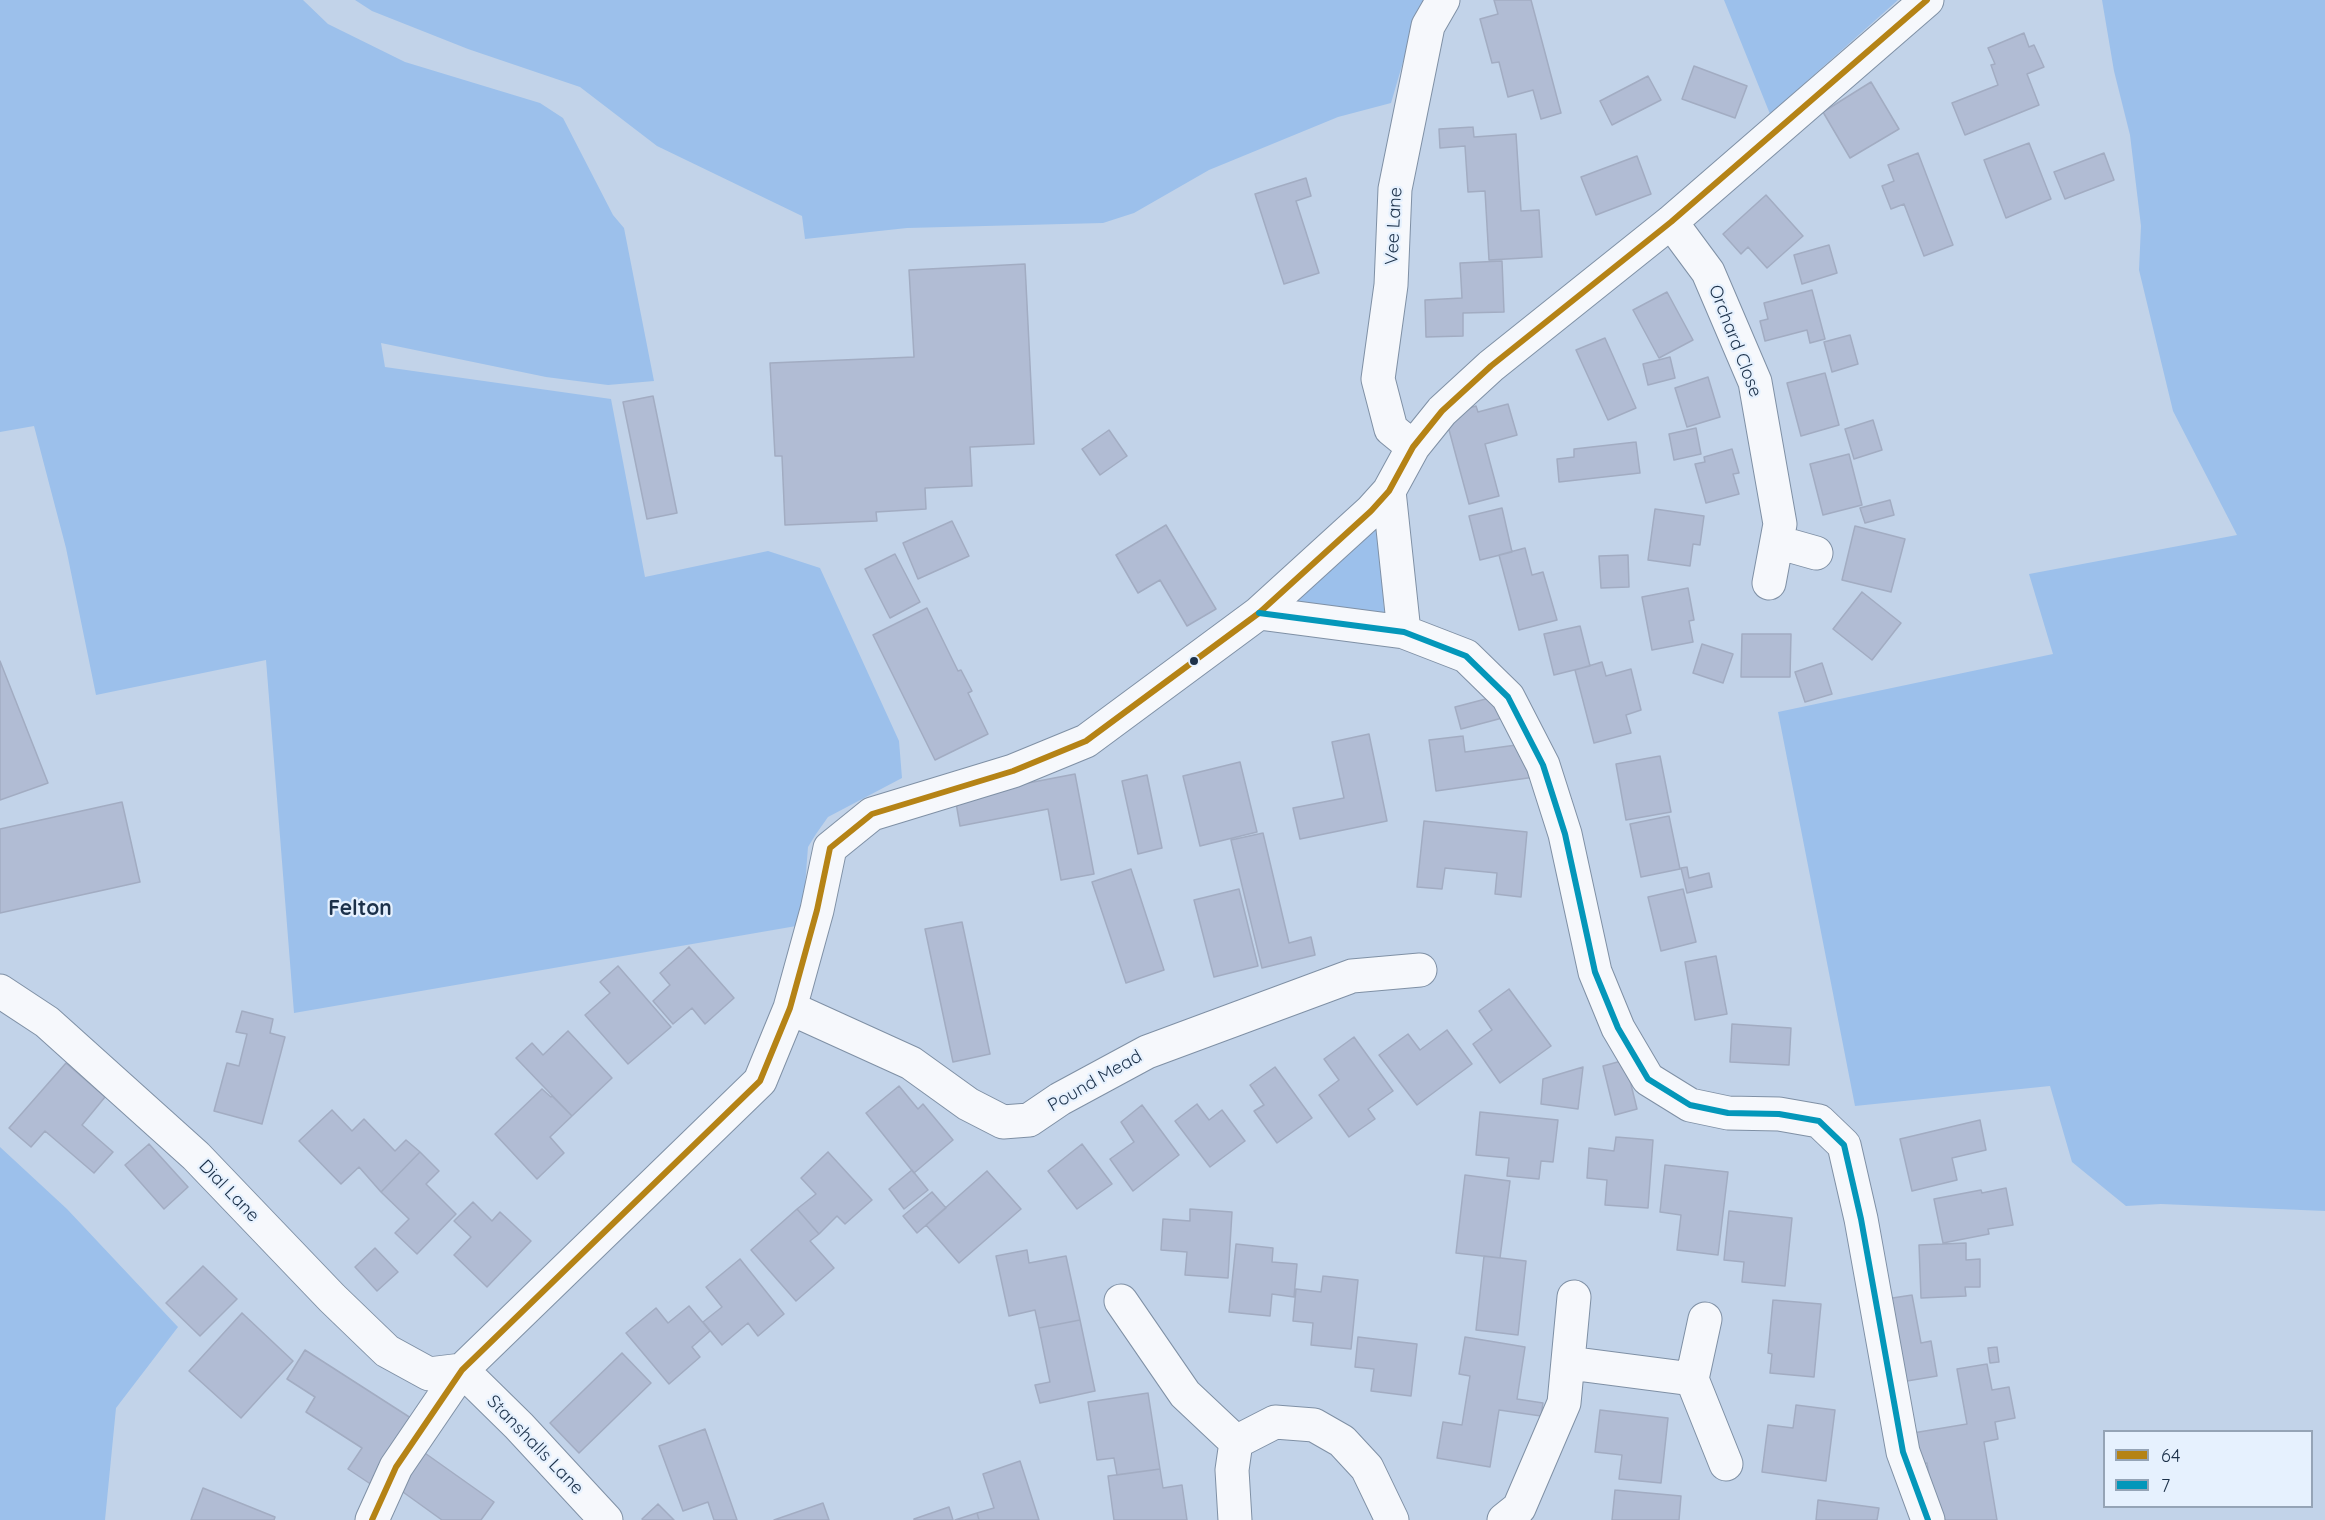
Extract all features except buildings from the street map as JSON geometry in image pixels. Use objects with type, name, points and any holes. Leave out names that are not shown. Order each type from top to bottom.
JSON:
[{"type":"street","name":"Vee Lane","points":[[1413,447],[1391,429],[1378,379],[1391,285],[1395,189],[1428,26],[1443,0]]},
{"type":"street","points":[[372,1520],[396,1467],[462,1370],[760,1081],[790,1008],[817,910],[830,848],[872,814],[1013,771],[1086,741],[1259,614],[1371,511],[1389,491],[1413,447],[1442,411],[1491,366],[1671,222],[1927,0]]},
{"type":"street","name":"Orchard Close","points":[[1671,222],[1708,272],[1755,382],[1780,524],[1768,583]]},
{"type":"street","points":[[1389,491],[1404,632]]},
{"type":"street","points":[[1776,542],[1816,553]]},
{"type":"street","points":[[1259,614],[1404,632],[1466,656],[1508,697],[1543,765],[1565,834],[1595,972],[1618,1028],[1648,1079],[1690,1105],[1728,1113],[1779,1114],[1819,1121],[1844,1145],[1861,1219],[1903,1452],[1928,1520]]},
{"type":"street","name":"Pound Mead","points":[[790,1008],[911,1063],[968,1104],[1003,1122],[1029,1120],[1060,1099],[1146,1052],[1352,976],[1420,970]]},
{"type":"street","name":"Dial Lane","points":[[0,991],[47,1022],[196,1156],[332,1298],[387,1351],[429,1374],[462,1370]]},
{"type":"street","points":[[1504,1520],[1519,1508],[1564,1403],[1574,1297]]},
{"type":"street","points":[[1121,1301],[1185,1394],[1236,1442]]},
{"type":"street","points":[[1705,1319],[1692,1379],[1726,1464]]},
{"type":"street","points":[[1569,1363],[1692,1379]]},
{"type":"street","name":"Stanshalls Lane","points":[[462,1370],[519,1426],[606,1520]]},
{"type":"street","points":[[1236,1442],[1275,1422],[1314,1425],[1342,1441],[1367,1468],[1392,1520]]},
{"type":"street","points":[[1234,1520],[1233,1470],[1236,1442]]},
{"type":"shaded area","points":[[0,0],[303,0],[328,24],[405,62],[540,103],[563,118],[613,215],[624,228],[654,381],[608,385],[546,377],[381,343],[385,367],[611,399],[645,577],[768,551],[820,568],[899,741],[902,778],[828,817],[816,834],[808,847],[802,925],[294,1013],[266,660],[96,695],[66,548],[34,426],[0,432]]},
{"type":"shaded area","points":[[355,0],[1427,0],[1415,21],[1391,103],[1338,117],[1209,170],[1134,213],[1103,223],[907,228],[805,239],[802,216],[657,146],[580,87],[468,49],[372,11]]},
{"type":"shaded area","points":[[1724,0],[1898,0],[1770,114]]},
{"type":"shaded area","points":[[2102,0],[2325,0],[2325,1211],[2161,1204],[2126,1206],[2072,1162],[2050,1086],[1855,1106],[1778,712],[2053,654],[2029,574],[2237,535],[2173,411],[2139,270],[2141,226],[2130,135],[2114,71]]},
{"type":"shaded area","points":[[1378,526],[1385,623],[1287,601]]},
{"type":"shaded area","points":[[0,1147],[67,1209],[178,1327],[116,1408],[105,1520],[0,1520]]},
{"type":"transit line","name":"64","points":[[372,1520],[396,1467],[462,1370],[760,1081],[790,1008],[817,910],[830,848],[872,814],[1013,771],[1086,741],[1259,613],[1371,511],[1389,491],[1413,447],[1442,411],[1491,366],[1671,222],[1927,0]]},
{"type":"transit line","name":"7","points":[[1259,613],[1404,632],[1466,656],[1508,697],[1543,765],[1565,834],[1595,972],[1618,1028],[1648,1079],[1690,1105],[1728,1113],[1779,1114],[1819,1121],[1844,1145],[1861,1219],[1903,1452],[1928,1520]]},
{"type":"district","name":"Felton","points":[[360,909]]}]
